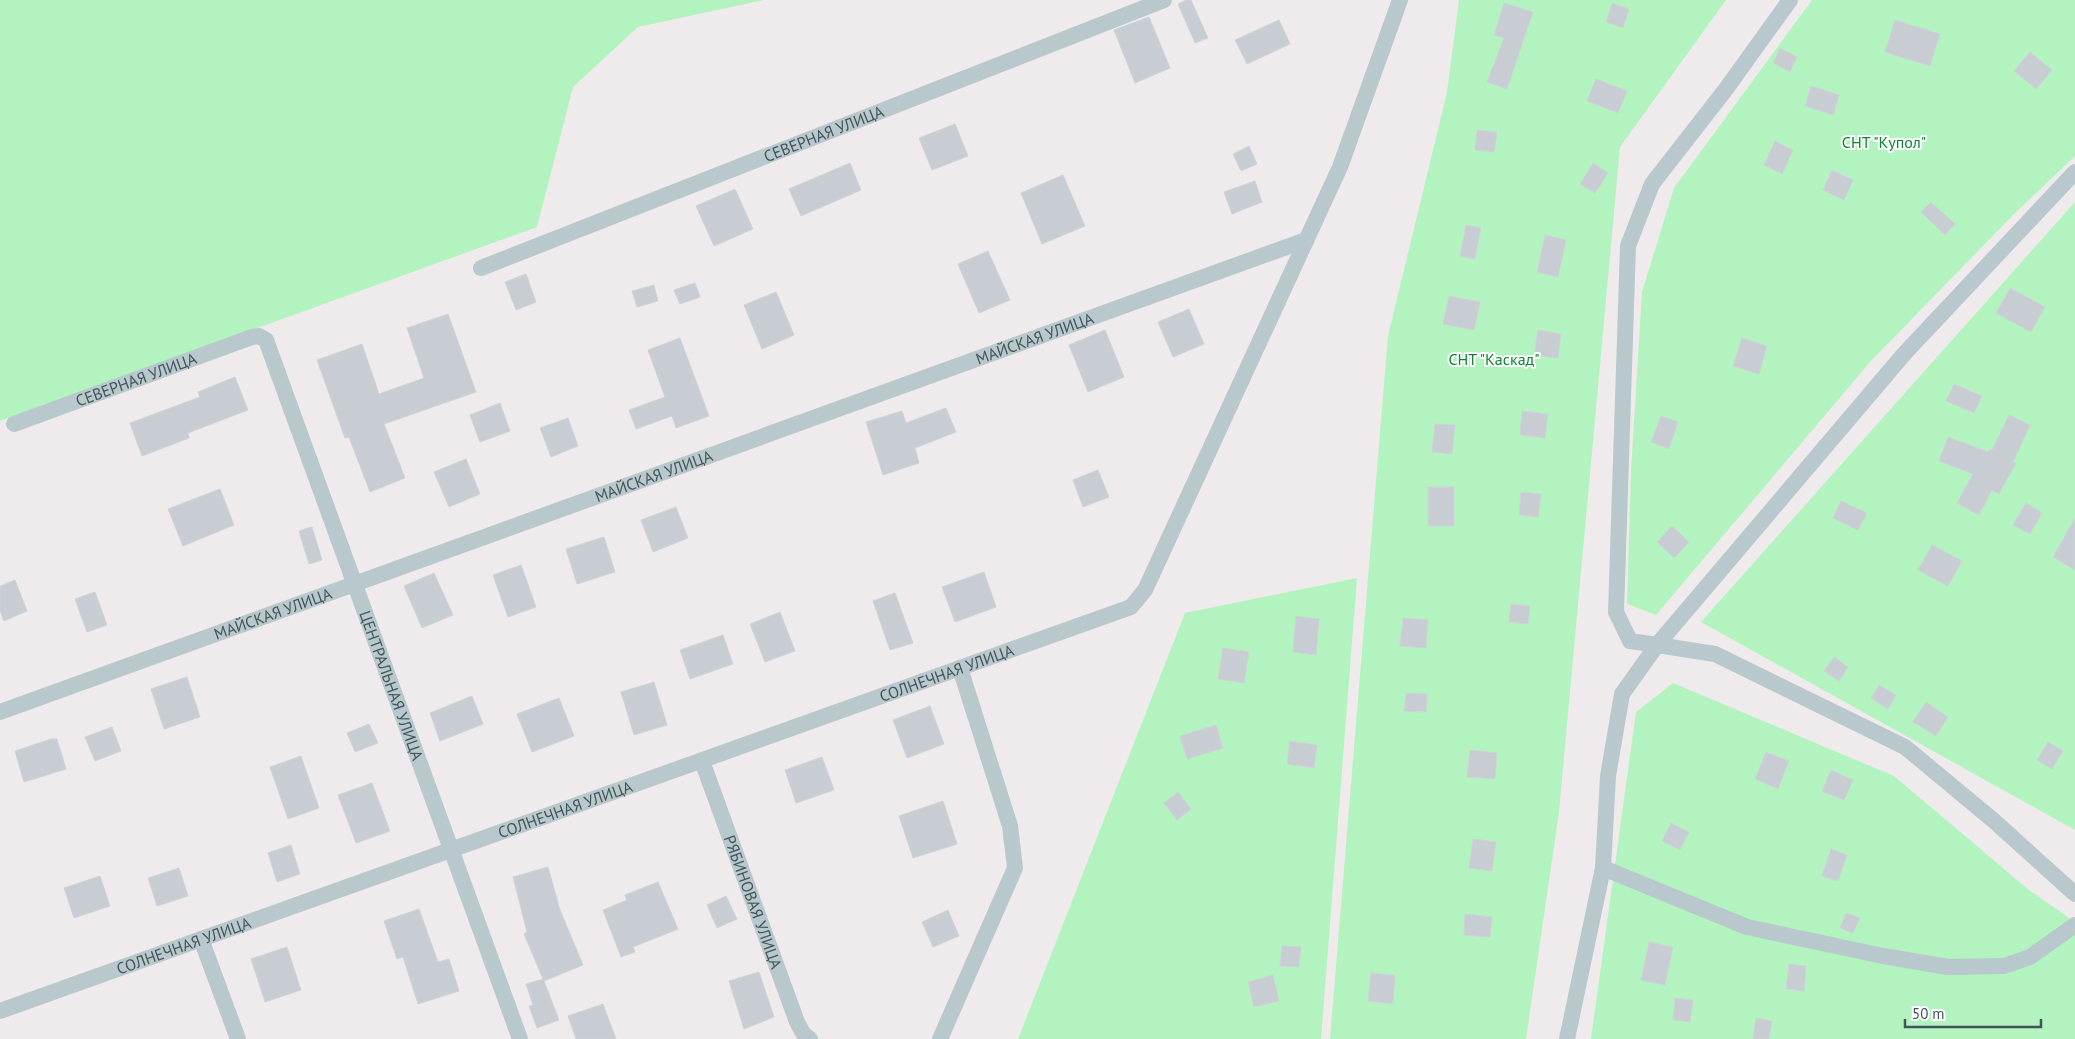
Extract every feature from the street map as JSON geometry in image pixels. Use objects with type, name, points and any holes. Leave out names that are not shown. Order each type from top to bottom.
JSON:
[{"type":"street","name":"СЕВЕРНАЯ УЛИЦА","points":[[481,268],[1164,0]]},
{"type":"street","points":[[1306,240],[1340,167],[1400,0]]},
{"type":"street","points":[[1790,0],[1726,89],[1652,184],[1628,246],[1616,612],[1630,641],[1716,654],[1905,747],[1993,820],[2075,894]]},
{"type":"street","points":[[1567,1039],[1603,868],[1608,776],[1622,694],[1657,645],[1904,354],[2075,172]]},
{"type":"street","name":"МАЙСКАЯ УЛИЦА","points":[[0,712],[1306,240]]},
{"type":"street","name":"СОЛНЕЧНАЯ УЛИЦА","points":[[0,1011],[1131,607],[1145,590],[1306,240]]},
{"type":"street","name":"СЕВЕРНАЯ УЛИЦА","points":[[14,424],[259,336]]},
{"type":"street","name":"ЦЕНТРАЛЬНАЯ УЛИЦА","points":[[259,336],[266,340],[269,347],[520,1039]]},
{"type":"street","points":[[940,1039],[1015,868],[1010,826],[960,668]]},
{"type":"street","name":"РЯБИНОВАЯ УЛИЦА","points":[[702,760],[798,1022],[804,1034],[810,1039]]},
{"type":"street","points":[[1603,868],[1747,927],[1883,956],[1948,967],[2004,966],[2030,957],[2075,925]]},
{"type":"street","points":[[201,939],[238,1039]]},
{"type":"green space","points":[[0,0],[764,0],[638,27],[573,87],[537,227],[0,421]]},
{"type":"green space","name":"СНТ \"Каскад\"","points":[[1459,0],[1726,0],[1620,147],[1559,812],[1526,1039],[1330,1039],[1388,336],[1447,92]]},
{"type":"green space","name":"СНТ \"Купол\"","points":[[1812,0],[2075,0],[2075,156],[2013,215],[1870,362],[1656,615],[1627,604],[1631,471],[1642,292],[1674,188]]},
{"type":"green space","points":[[2075,202],[2075,830],[1701,622]]},
{"type":"green space","points":[[1357,578],[1321,1039],[1018,1039],[1185,613]]},
{"type":"green space","points":[[1673,683],[1894,776],[2029,890],[2075,922],[2075,1039],[1591,1039],[1636,712]]},
{"type":"building","points":[[1191,0],[1208,38],[1195,43],[1178,4]]},
{"type":"building","points":[[1504,3],[1533,12],[1507,89],[1487,82],[1504,38],[1494,35]]},
{"type":"building","points":[[1612,3],[1629,9],[1623,28],[1606,22]]},
{"type":"building","points":[[1149,17],[1170,68],[1135,83],[1114,30]]},
{"type":"building","points":[[1279,20],[1290,44],[1247,64],[1235,40]]},
{"type":"building","points":[[1895,20],[1940,34],[1930,66],[1885,52]]},
{"type":"building","points":[[1780,48],[1797,57],[1790,72],[1773,63]]},
{"type":"building","points":[[2030,52],[2052,70],[2036,89],[2014,71]]},
{"type":"building","points":[[1596,79],[1627,91],[1618,113],[1587,101]]},
{"type":"building","points":[[1811,86],[1839,95],[1833,115],[1805,106]]},
{"type":"building","points":[[955,124],[968,156],[932,170],[919,138]]},
{"type":"building","points":[[1477,130],[1497,132],[1494,152],[1475,150]]},
{"type":"building","points":[[1775,141],[1793,150],[1782,174],[1764,165]]},
{"type":"building","points":[[1249,146],[1257,164],[1241,171],[1233,154]]},
{"type":"building","points":[[850,163],[861,190],[801,216],[789,189]]},
{"type":"building","points":[[1593,163],[1608,173],[1595,193],[1580,184]]},
{"type":"building","points":[[1832,170],[1853,180],[1844,200],[1823,190]]},
{"type":"building","points":[[1063,175],[1085,226],[1042,244],[1021,193]]},
{"type":"building","points":[[1255,181],[1262,202],[1232,214],[1224,192]]},
{"type":"building","points":[[735,189],[753,229],[714,246],[696,206]]},
{"type":"building","points":[[1931,202],[1955,224],[1945,235],[1921,212]]},
{"type":"building","points":[[1466,225],[1481,228],[1475,259],[1460,256]]},
{"type":"building","points":[[1545,235],[1566,240],[1558,277],[1537,272]]},
{"type":"building","points":[[988,251],[1010,300],[979,313],[958,264]]},
{"type":"building","points":[[526,274],[536,302],[516,310],[505,282]]},
{"type":"building","points":[[695,283],[700,297],[680,304],[674,290]]},
{"type":"building","points":[[654,285],[658,301],[637,307],[632,291]]},
{"type":"building","points":[[2010,288],[2045,307],[2031,332],[1996,313]]},
{"type":"building","points":[[776,292],[794,335],[762,349],[744,305]]},
{"type":"building","points":[[1449,296],[1480,302],[1474,330],[1443,324]]},
{"type":"building","points":[[1189,309],[1204,344],[1173,357],[1158,322]]},
{"type":"building","points":[[448,314],[476,392],[384,424],[405,478],[370,492],[349,437],[345,438],[317,360],[362,344],[379,394],[424,378],[407,328]]},
{"type":"building","points":[[1105,330],[1124,377],[1088,392],[1069,345]]},
{"type":"building","points":[[1538,330],[1561,334],[1558,358],[1534,355]]},
{"type":"building","points":[[680,338],[709,416],[676,428],[672,416],[636,429],[629,410],[665,397],[648,350]]},
{"type":"building","points":[[1742,338],[1767,346],[1759,374],[1733,366]]},
{"type":"building","points":[[235,377],[248,410],[188,433],[189,438],[142,456],[130,423],[200,397],[198,392]]},
{"type":"building","points":[[1954,384],[1982,396],[1974,413],[1946,401]]},
{"type":"building","points":[[500,403],[510,431],[480,442],[470,415]]},
{"type":"building","points":[[946,408],[956,432],[915,448],[919,463],[883,475],[866,422],[902,411],[906,423]]},
{"type":"building","points":[[1522,411],[1548,414],[1545,438],[1520,435]]},
{"type":"building","points":[[2009,415],[2030,425],[2013,462],[2016,463],[1999,494],[1992,490],[1979,515],[1957,503],[1973,474],[1939,461],[1948,437],[1988,452],[1990,449],[1992,450]]},
{"type":"building","points":[[1661,416],[1678,422],[1669,449],[1651,442]]},
{"type":"building","points":[[568,418],[578,446],[551,457],[540,428]]},
{"type":"building","points":[[1435,424],[1455,425],[1452,454],[1432,452]]},
{"type":"building","points":[[466,459],[480,494],[449,507],[434,472]]},
{"type":"building","points":[[1098,470],[1109,497],[1083,507],[1073,480]]},
{"type":"building","points":[[1428,487],[1454,487],[1454,526],[1428,526]]},
{"type":"building","points":[[220,489],[234,525],[183,546],[168,509]]},
{"type":"building","points":[[1521,492],[1541,494],[1538,517],[1519,515]]},
{"type":"building","points":[[1841,501],[1867,513],[1858,530],[1833,518]]},
{"type":"building","points":[[2026,503],[2042,513],[2030,534],[2013,525]]},
{"type":"building","points":[[676,507],[688,538],[653,552],[641,520]]},
{"type":"building","points":[[2075,518],[2075,570],[2053,557]]},
{"type":"building","points":[[1672,526],[1689,542],[1674,558],[1657,542]]},
{"type":"building","points":[[312,527],[322,560],[309,564],[299,531]]},
{"type":"building","points":[[604,537],[615,572],[577,584],[566,549]]},
{"type":"building","points":[[1932,545],[1962,561],[1948,586],[1918,570]]},
{"type":"building","points":[[521,565],[536,607],[508,617],[493,575]]},
{"type":"building","points":[[984,572],[996,607],[955,622],[942,587]]},
{"type":"building","points":[[434,573],[453,615],[422,628],[404,586]]},
{"type":"building","points":[[15,580],[27,611],[4,621],[0,611],[0,586]]},
{"type":"building","points":[[95,592],[107,625],[87,632],[75,599]]},
{"type":"building","points":[[895,593],[913,643],[890,650],[873,601]]},
{"type":"building","points":[[1511,604],[1530,606],[1528,624],[1509,622]]},
{"type":"building","points":[[780,612],[795,651],[765,662],[750,624]]},
{"type":"building","points":[[1296,616],[1319,619],[1316,655],[1293,652]]},
{"type":"building","points":[[1403,618],[1428,620],[1426,648],[1400,646]]},
{"type":"building","points":[[723,635],[733,664],[690,679],[680,650]]},
{"type":"building","points":[[1223,648],[1249,652],[1244,683],[1218,679]]},
{"type":"building","points":[[1834,657],[1848,667],[1839,681],[1824,671]]},
{"type":"building","points":[[187,677],[200,717],[164,729],[151,689]]},
{"type":"building","points":[[654,682],[667,725],[634,735],[621,692]]},
{"type":"building","points":[[1879,685],[1896,695],[1888,709],[1871,698]]},
{"type":"building","points":[[1406,693],[1427,694],[1426,712],[1404,711]]},
{"type":"building","points":[[472,696],[483,724],[440,741],[430,713]]},
{"type":"building","points":[[559,698],[574,736],[532,752],[517,714]]},
{"type":"building","points":[[1926,702],[1948,717],[1936,736],[1913,722]]},
{"type":"building","points":[[930,706],[944,744],[907,758],[893,720]]},
{"type":"building","points":[[369,724],[378,743],[355,752],[347,733]]},
{"type":"building","points":[[1216,725],[1223,748],[1187,759],[1180,736]]},
{"type":"building","points":[[112,727],[121,751],[95,761],[85,737]]},
{"type":"building","points":[[51,739],[57,739],[66,769],[24,782],[15,751]]},
{"type":"building","points":[[1290,741],[1317,745],[1314,768],[1287,764]]},
{"type":"building","points":[[2048,742],[2063,751],[2052,769],[2037,760]]},
{"type":"building","points":[[1470,750],[1497,753],[1495,779],[1467,777]]},
{"type":"building","points":[[1766,752],[1789,761],[1778,789],[1755,779]]},
{"type":"building","points":[[301,756],[319,808],[288,819],[270,767]]},
{"type":"building","points":[[822,757],[834,790],[796,803],[785,770]]},
{"type":"building","points":[[1831,770],[1853,780],[1844,800],[1822,791]]},
{"type":"building","points":[[372,783],[390,831],[356,843],[338,795]]},
{"type":"building","points":[[1178,792],[1191,809],[1177,820],[1164,803]]},
{"type":"building","points":[[943,801],[957,844],[913,858],[899,816]]},
{"type":"building","points":[[1671,823],[1689,832],[1680,850],[1662,841]]},
{"type":"building","points":[[1473,839],[1496,842],[1492,871],[1469,868]]},
{"type":"building","points":[[291,845],[300,874],[277,882],[268,853]]},
{"type":"building","points":[[1831,849],[1847,855],[1838,881],[1822,876]]},
{"type":"building","points":[[548,867],[560,910],[583,965],[544,981],[559,1020],[537,1028],[529,1006],[533,1005],[526,984],[543,979],[524,934],[527,932],[513,877]]},
{"type":"building","points":[[179,868],[188,896],[157,906],[148,878]]},
{"type":"building","points":[[100,876],[110,906],[74,918],[64,888]]},
{"type":"building","points":[[658,882],[678,929],[633,947],[635,952],[621,957],[603,910],[627,900],[625,895]]},
{"type":"building","points":[[726,896],[737,919],[717,928],[707,905]]},
{"type":"building","points":[[419,909],[438,962],[449,959],[459,991],[418,1004],[403,957],[397,959],[384,921]]},
{"type":"building","points":[[948,910],[959,936],[933,947],[922,922]]},
{"type":"building","points":[[1846,913],[1860,918],[1853,933],[1840,928]]},
{"type":"building","points":[[1465,914],[1492,917],[1490,937],[1464,935]]},
{"type":"building","points":[[1649,942],[1673,947],[1665,985],[1641,980]]},
{"type":"building","points":[[1282,946],[1301,947],[1299,967],[1280,966]]},
{"type":"building","points":[[287,947],[301,990],[265,1002],[251,959]]},
{"type":"building","points":[[1789,964],[1806,966],[1804,991],[1786,989]]},
{"type":"building","points":[[759,972],[774,1017],[744,1029],[729,981]]},
{"type":"building","points":[[1371,973],[1395,975],[1393,1004],[1368,1001]]},
{"type":"building","points":[[1273,975],[1279,1001],[1254,1007],[1248,982]]},
{"type":"building","points":[[1675,998],[1693,1000],[1690,1022],[1673,1020]]},
{"type":"building","points":[[603,1004],[616,1039],[576,1039],[568,1016]]},
{"type":"building","points":[[1756,1018],[1772,1021],[1769,1039],[1753,1039]]}]
